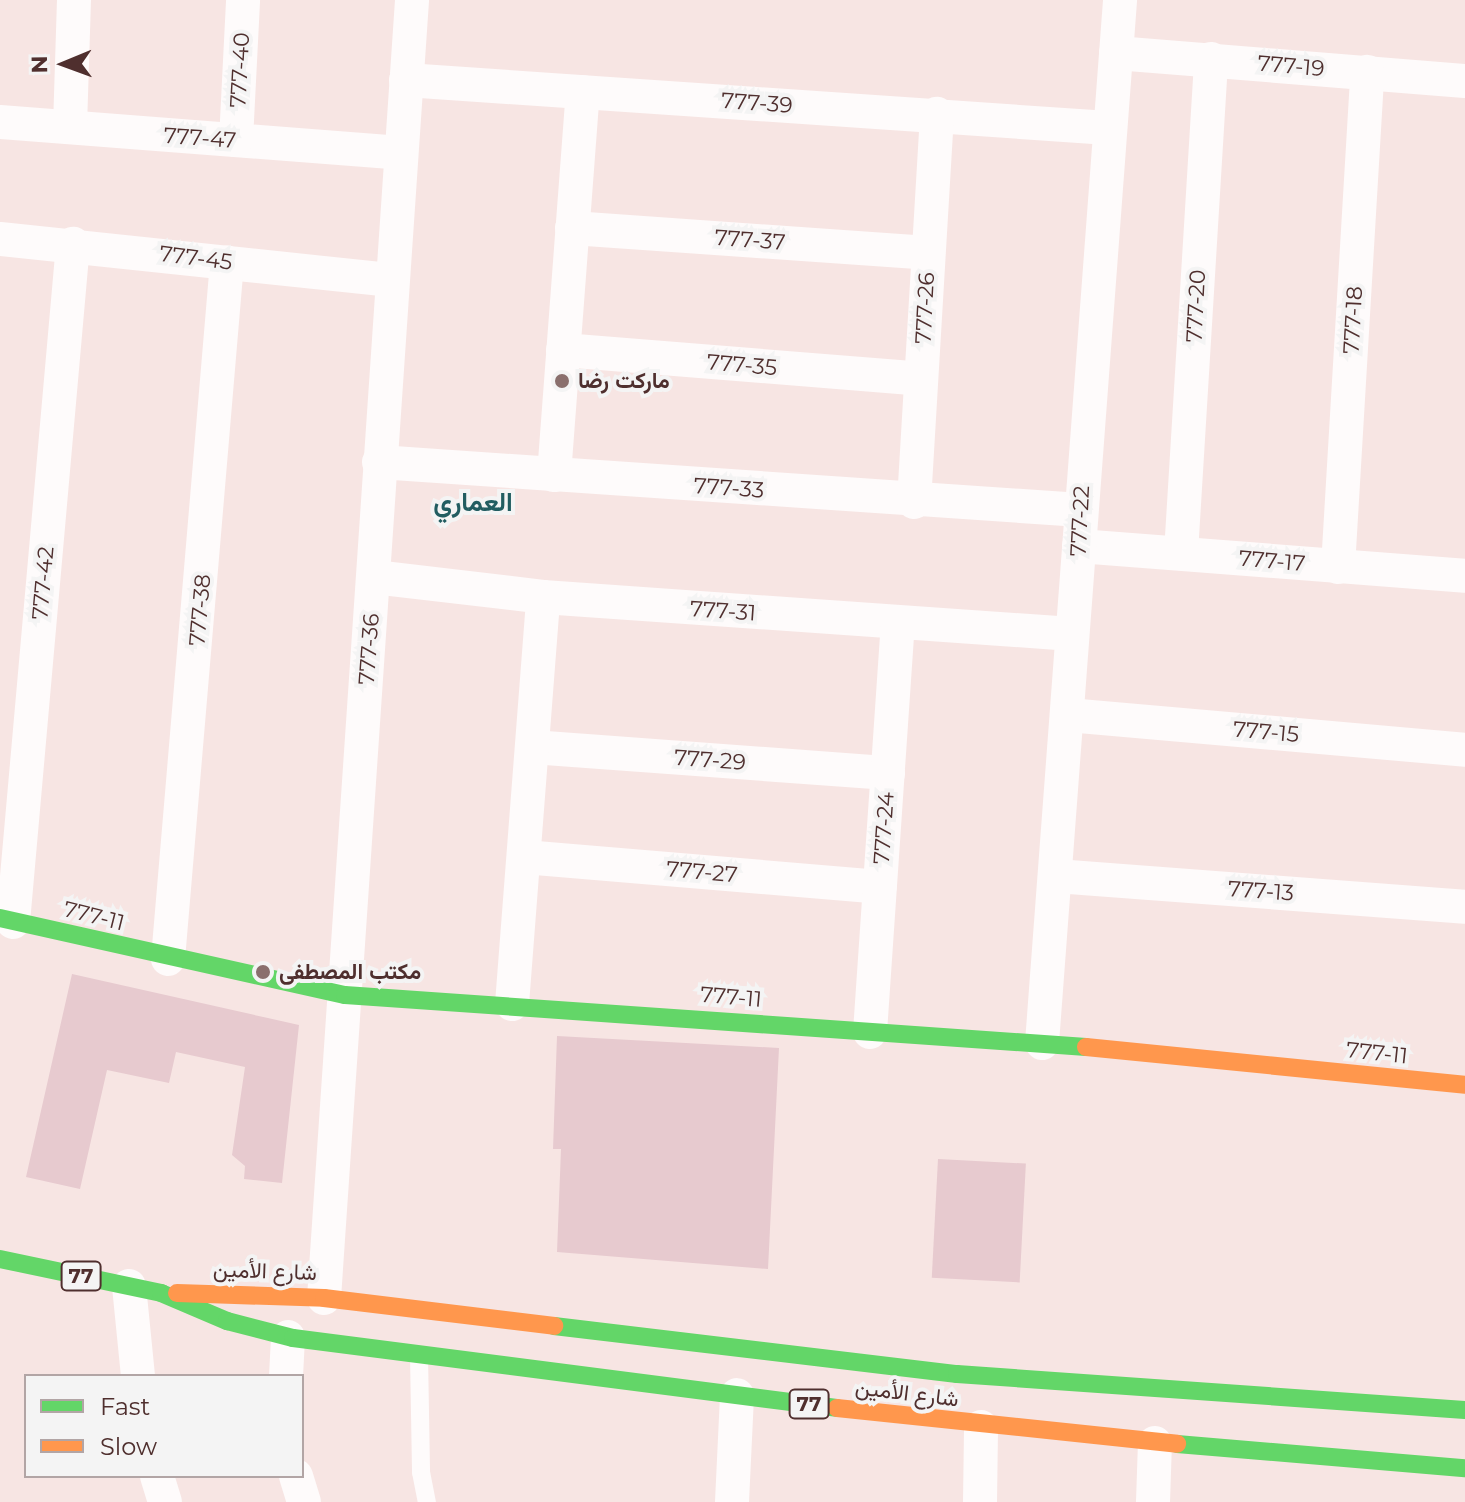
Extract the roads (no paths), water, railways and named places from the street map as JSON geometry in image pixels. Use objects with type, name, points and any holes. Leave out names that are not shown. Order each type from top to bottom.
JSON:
[{"type":"main road","name":"777-11","points":[[6,920],[168,959],[345,995],[512,1004],[1042,1043],[1465,1085]]},
{"type":"main road","name":"شارع الأمين","points":[[0,1259],[145,1290],[227,1321],[288,1337],[981,1427],[1155,1443],[1424,1457],[1465,1468]]},
{"type":"main road","name":"شارع الأمين","points":[[145,1290],[324,1298],[957,1374],[1426,1414],[1465,1410]]},
{"type":"street","points":[[70,127],[74,0]]},
{"type":"street","name":"777-40","points":[[236,140],[243,0]]},
{"type":"street","name":"777-36","points":[[324,1298],[412,0]]},
{"type":"street","points":[[1106,0],[1120,0]]},
{"type":"street","name":"777-22","points":[[1042,1043],[1108,128],[1120,0]]},
{"type":"street","name":"777-19","points":[[1116,53],[1465,81]]},
{"type":"street","name":"777-20","points":[[1181,553],[1211,59]]},
{"type":"street","name":"777-18","points":[[1338,567],[1367,72]]},
{"type":"street","name":"777-39","points":[[406,80],[1108,128]]},
{"type":"street","points":[[554,475],[583,92]]},
{"type":"street","name":"777-26","points":[[914,502],[937,114]]},
{"type":"street","name":"777-47","points":[[0,122],[401,153]]},
{"type":"street","name":"777-37","points":[[572,228],[928,253]]},
{"type":"street","name":"777-45","points":[[0,239],[73,244],[392,280]]},
{"type":"street","name":"777-42","points":[[6,920],[73,244]]},
{"type":"street","name":"777-38","points":[[168,959],[227,262]]},
{"type":"street","name":"777-35","points":[[563,350],[921,379]]},
{"type":"street","name":"777-33","points":[[379,462],[914,502],[1080,510]]},
{"type":"street","name":"777-17","points":[[1079,546],[1465,576]]},
{"type":"street","name":"777-31","points":[[374,577],[543,597],[1072,634]]},
{"type":"street","points":[[512,1004],[543,597]]},
{"type":"street","name":"777-24","points":[[870,1032],[898,624]]},
{"type":"street","name":"777-15","points":[[1068,715],[1465,750]]},
{"type":"street","name":"777-29","points":[[532,747],[888,773]]},
{"type":"street","name":"777-27","points":[[524,857],[880,887]]},
{"type":"street","name":"777-13","points":[[1056,876],[1465,907]]},
{"type":"street","points":[[138,1374],[145,1290]]},
{"type":"street","points":[[286,1374],[288,1337]]},
{"type":"street","points":[[732,1502],[737,1395]]},
{"type":"street","points":[[980,1502],[981,1427]]},
{"type":"street","points":[[1153,1502],[1155,1443]]},
{"type":"street","points":[[158,1478],[165,1502]]},
{"type":"street","points":[[297,1478],[304,1502]]},
{"type":"lane","points":[[419,1355],[427,1502]]},
{"type":"place","name":"ماركت رضا","points":[[562,381]]},
{"type":"place","name":"مكتب المصطفى","points":[[263,972]]},
{"type":"district","name":"العماري","points":[[473,503]]}]
